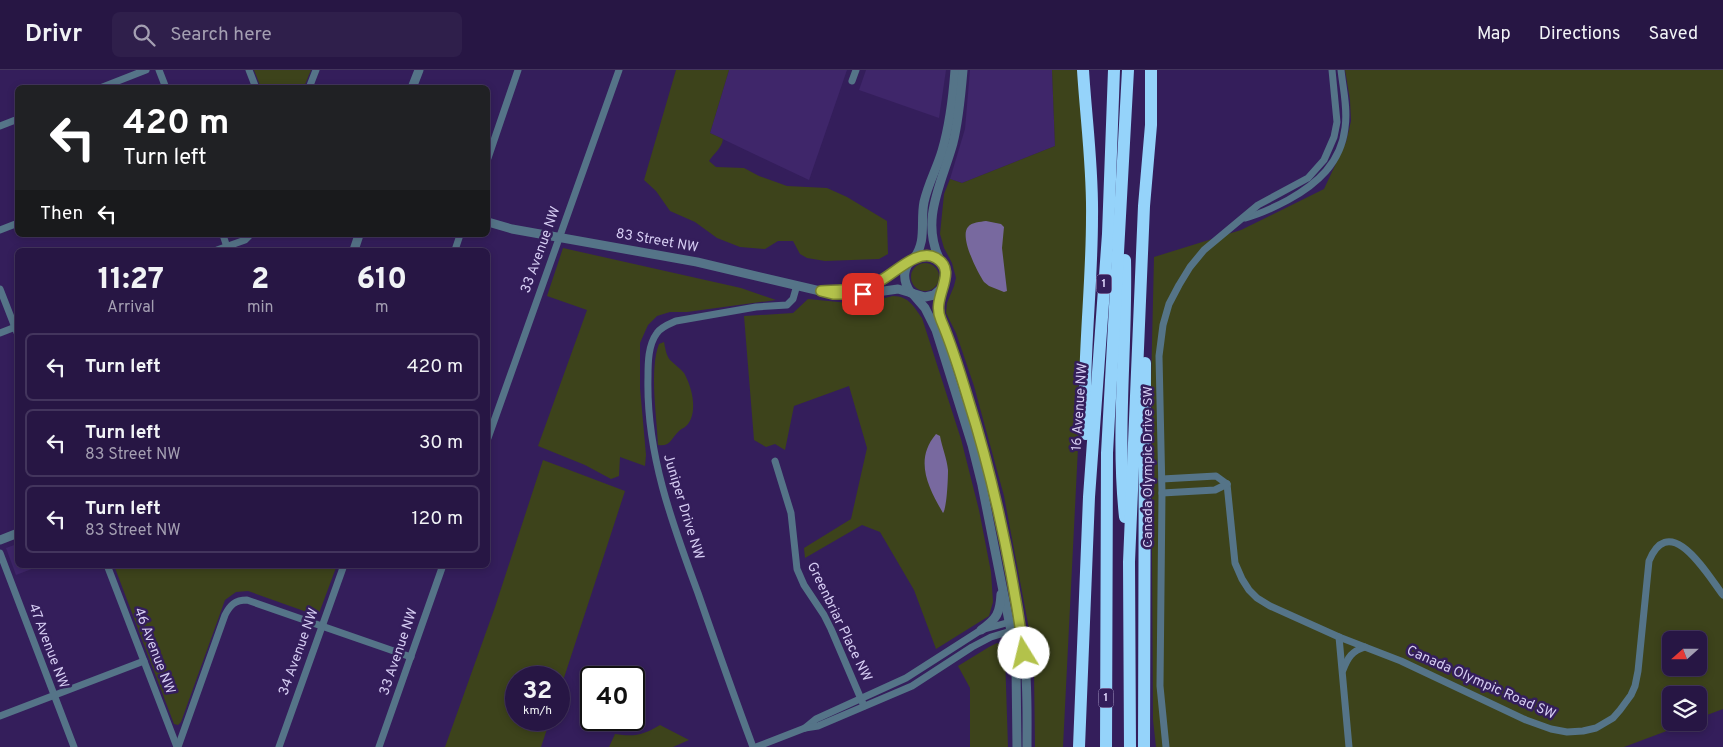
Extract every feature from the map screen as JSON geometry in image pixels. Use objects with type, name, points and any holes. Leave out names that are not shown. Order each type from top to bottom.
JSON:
[{"type":"highway","points":[[1083,70],[1092,178],[1091,271],[1084,400],[1089,497]]},
{"type":"highway","name":"16 Avenue NW","points":[[1079,747],[1089,497],[1108,234],[1114,70]]},
{"type":"highway","name":"16 Avenue NW","points":[[1106,747],[1107,453],[1128,70]]},
{"type":"highway","points":[[1130,747],[1129,562],[1144,206],[1151,125],[1151,70]]},
{"type":"highway","points":[[1123,175],[1125,280],[1121,427],[1122,496],[1129,562]]},
{"type":"highway","points":[[1144,206],[1146,405],[1144,747]]},
{"type":"street","points":[[108,85],[146,70]]},
{"type":"street","points":[[159,70],[165,85]]},
{"type":"street","points":[[249,70],[255,85]]},
{"type":"street","points":[[310,85],[316,70]]},
{"type":"street","points":[[413,85],[419,70]]},
{"type":"street","points":[[490,152],[518,70]]},
{"type":"street","name":"33 Avenue NW","points":[[490,432],[619,70]]},
{"type":"street","points":[[852,81],[856,70]]},
{"type":"street","points":[[955,70],[947,132],[924,202],[922,243],[906,269],[904,277],[906,286],[921,303],[932,322],[982,485],[1010,626],[1017,685],[1017,747]]},
{"type":"street","points":[[963,70],[955,133],[934,199],[931,215],[933,242],[946,276],[938,301],[939,315],[951,345],[988,466],[1020,624],[1027,693],[1027,747]]},
{"type":"street","name":"Canada Olympic Drive SW","points":[[1166,747],[1160,686],[1162,479],[1159,356],[1166,314],[1179,285],[1197,258],[1221,235],[1245,218],[1258,205],[1301,183],[1324,160],[1332,145],[1337,122],[1332,70]]},
{"type":"street","name":"Canada Olympic Drive SW","points":[[1245,218],[1262,214],[1298,194],[1316,182],[1329,168],[1338,152],[1345,129],[1346,112],[1341,70]]},
{"type":"street","points":[[0,126],[15,120]]},
{"type":"street","name":"83 Street NW","points":[[490,223],[559,238],[697,262],[833,294],[851,295],[898,289],[912,293]]},
{"type":"street","points":[[0,230],[15,224]]},
{"type":"street","points":[[228,248],[248,237]]},
{"type":"street","points":[[912,260],[927,255],[936,258],[942,264]]},
{"type":"street","name":"83 Street NW","points":[[821,291],[855,290],[876,284],[912,260]]},
{"type":"street","name":"Juniper Drive NW","points":[[754,747],[670,516],[653,451],[648,365],[653,340],[657,332],[664,326],[756,307],[787,304],[793,299],[797,285]]},
{"type":"street","points":[[912,293],[930,296],[943,287]]},
{"type":"street","points":[[0,289],[15,325]]},
{"type":"street","points":[[0,333],[15,327]]},
{"type":"street","name":"Greenbriar Place NW","points":[[775,462],[791,513],[797,569],[804,586],[824,615],[831,629],[864,706]]},
{"type":"street","points":[[1162,479],[1216,476],[1227,484],[1215,490],[1162,493]]},
{"type":"street","name":"Canada Olympic Road SW","points":[[1227,484],[1235,563],[1242,580],[1257,598],[1270,606],[1339,637],[1401,660],[1526,720],[1551,730],[1583,732],[1596,728],[1613,718],[1626,703],[1635,686],[1638,671],[1649,560],[1656,547],[1668,541],[1674,542],[1689,551],[1723,595]]},
{"type":"street","points":[[0,540],[15,534]]},
{"type":"street","name":"47 Avenue NW","points":[[0,553],[74,747]]},
{"type":"street","name":"46 Avenue NW","points":[[108,568],[178,747]]},
{"type":"street","name":"34 Avenue NW","points":[[278,747],[343,568]]},
{"type":"street","name":"33 Avenue NW","points":[[379,747],[442,568]]},
{"type":"street","points":[[805,728],[816,719],[906,678],[992,623],[997,616],[1000,604],[1002,581]]},
{"type":"street","points":[[178,747],[225,615],[230,605],[237,601],[247,600],[411,657]]},
{"type":"street","points":[[981,630],[1020,624]]},
{"type":"street","points":[[754,747],[805,728],[818,726],[912,686],[1010,626]]},
{"type":"street","points":[[1339,637],[1349,747]]},
{"type":"street","points":[[1342,673],[1348,657],[1358,649],[1366,646]]},
{"type":"street","points":[[0,716],[144,661]]},
{"type":"shaded area","points":[[729,70],[847,70],[809,180],[710,133]]},
{"type":"shaded area","points":[[866,70],[946,70],[939,118],[859,90]]},
{"type":"shaded area","points":[[970,70],[1052,70],[1055,146],[962,183],[950,179],[965,129]]},
{"type":"shaded area","points":[[986,221],[1001,224],[1004,227],[1002,248],[1007,291],[1004,292],[984,282],[974,263],[966,239],[966,232],[970,225]]},
{"type":"shaded area","points":[[936,434],[940,436],[948,470],[943,513],[928,483],[925,464],[929,444]]},
{"type":"shaded area","points":[[15,545],[15,568],[34,568],[16,575],[6,548]]},
{"type":"green space","points":[[254,70],[311,70],[305,85],[260,85]]},
{"type":"green space","points":[[676,70],[729,70],[710,133],[723,139],[709,161],[716,167],[744,168],[759,176],[787,186],[827,188],[847,197],[887,221],[888,254],[879,259],[825,261],[807,258],[800,254],[793,241],[778,241],[765,249],[740,247],[717,238],[695,222],[670,211],[656,191],[644,180]]},
{"type":"green space","points":[[1052,70],[1080,70],[1088,212],[1086,288],[1063,747],[1035,747],[1032,645],[1004,496],[974,386],[956,333],[946,313],[947,303],[956,278],[940,234],[944,194],[950,179],[962,183],[1055,146]]},
{"type":"green space","points":[[1345,70],[1723,70],[1723,709],[1707,715],[1707,686],[1662,686],[1662,731],[1667,731],[1624,747],[1156,747],[1153,720],[1151,386],[1154,257],[1241,230],[1324,189],[1346,142],[1351,121]]},
{"type":"green space","points":[[563,248],[741,288],[776,300],[687,312],[670,312],[657,316],[648,325],[640,343],[640,388],[646,455],[645,466],[620,457],[619,476],[611,479],[585,465],[538,446],[587,310],[547,296]]},
{"type":"green space","points":[[925,263],[935,267],[939,277],[935,287],[925,291],[915,287],[911,277],[915,267]]},
{"type":"green space","points":[[899,296],[907,300],[914,306],[922,318],[961,439],[979,510],[991,572],[993,602],[989,616],[936,649],[914,590],[880,532],[862,525],[805,558],[804,548],[851,519],[867,448],[849,386],[794,406],[785,450],[775,444],[766,447],[754,440],[744,316],[793,313],[808,299],[859,304]]},
{"type":"green space","points":[[664,342],[670,360],[684,373],[687,379],[693,399],[693,413],[688,424],[666,445],[658,445],[654,367],[659,344]]},
{"type":"green space","points":[[543,460],[625,491],[568,666],[505,666],[505,731],[546,731],[541,747],[445,747],[495,607]]},
{"type":"green space","points":[[115,568],[336,568],[318,616],[248,591],[236,592],[225,600],[181,722],[178,725],[174,724]]},
{"type":"green space","points":[[997,643],[1002,645],[1005,655],[1008,747],[970,747],[970,688],[958,666]]},
{"type":"green space","points":[[660,725],[689,740],[673,747],[609,747],[615,734],[639,734]]},
{"type":"route","points":[[863,294],[833,294],[821,291],[855,290],[876,284],[922,255],[936,258],[946,272],[946,280],[938,301],[939,315],[951,345],[988,466],[1020,624],[1024,653]]}]
